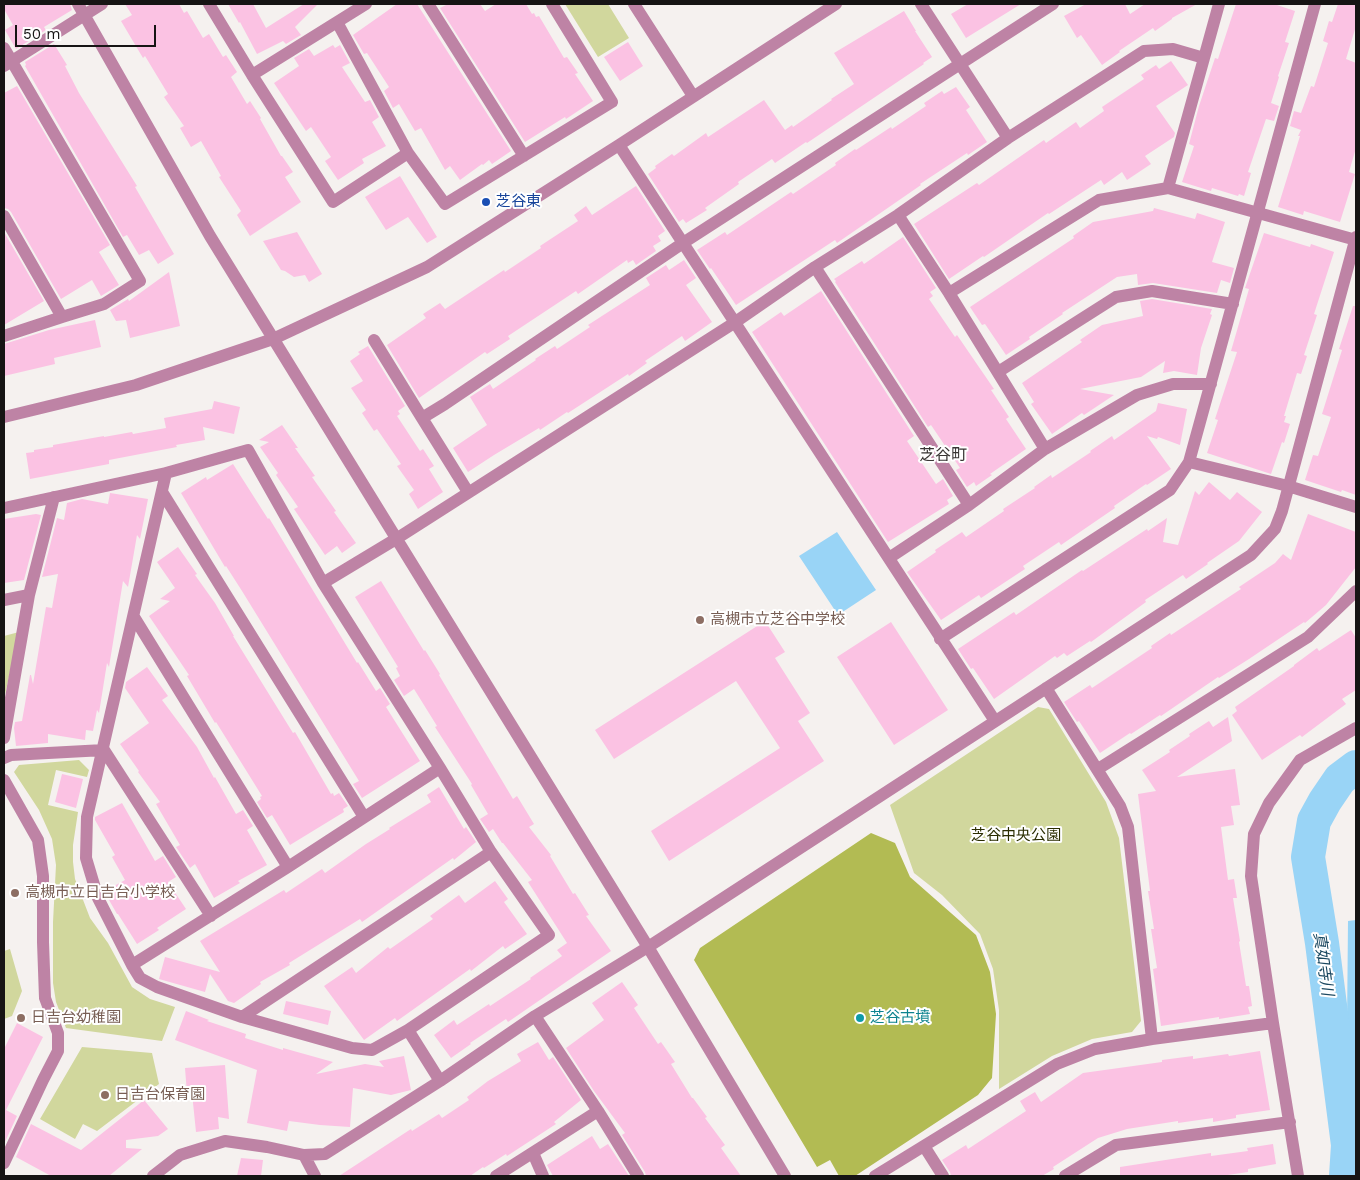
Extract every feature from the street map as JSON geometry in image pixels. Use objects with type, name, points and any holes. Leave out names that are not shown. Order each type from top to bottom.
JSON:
[{"type":"street","points":[[8,64],[81,9],[102,4]]},
{"type":"street","points":[[209,4],[252,76],[333,202],[408,153]]},
{"type":"street","points":[[252,76],[337,22],[347,9],[366,4]]},
{"type":"street","points":[[428,4],[524,156]]},
{"type":"street","points":[[337,22],[408,153],[445,204],[612,102],[552,4]]},
{"type":"street","points":[[634,4],[693,96]]},
{"type":"street","points":[[4,417],[136,385],[273,339],[427,267],[836,4]]},
{"type":"street","points":[[921,4],[1008,138]]},
{"type":"street","points":[[422,418],[446,404],[683,243],[1053,4]]},
{"type":"street","points":[[1168,188],[1218,4]]},
{"type":"street","points":[[940,638],[1170,490],[1189,462],[1315,4]]},
{"type":"street","points":[[81,9],[210,236],[648,947],[786,1176]]},
{"type":"street","points":[[4,48],[8,64],[140,281],[104,304],[4,336]]},
{"type":"street","points":[[323,583],[396,539],[734,323],[815,267],[898,215],[1008,138],[1144,51],[1173,49],[1204,58]]},
{"type":"street","points":[[619,145],[995,721]]},
{"type":"street","points":[[152,1176],[180,1155],[225,1141],[304,1155],[325,1154],[440,1081],[535,1016],[648,947],[1251,555],[1274,529],[1282,511],[1356,239],[1168,188],[1099,200],[949,293]]},
{"type":"street","points":[[898,215],[949,293],[1045,449]]},
{"type":"street","points":[[4,216],[62,317]]},
{"type":"street","points":[[815,267],[969,505]]},
{"type":"street","points":[[998,372],[1116,297],[1152,291],[1233,304]]},
{"type":"street","points":[[374,340],[468,492]]},
{"type":"street","points":[[889,558],[969,505],[1045,449],[1137,395],[1173,384],[1211,384]]},
{"type":"street","points":[[4,508],[166,473],[248,450],[323,583],[440,768],[490,852],[548,935],[408,1030],[372,1050],[352,1048],[242,1017],[140,978],[98,898],[86,858],[87,817],[104,750],[166,473]]},
{"type":"street","points":[[1189,462],[1288,486],[1356,507]]},
{"type":"street","points":[[162,492],[364,817]]},
{"type":"street","points":[[4,738],[29,595],[54,497]]},
{"type":"street","points":[[1098,769],[1308,637],[1356,591]]},
{"type":"street","points":[[4,600],[29,595]]},
{"type":"street","points":[[134,617],[288,867]]},
{"type":"street","points":[[1046,688],[1120,806],[1128,828],[1152,1040]]},
{"type":"street","points":[[1298,1176],[1251,876],[1254,834],[1269,802],[1300,760],[1356,728]]},
{"type":"street","points":[[4,758],[12,755],[104,750]]},
{"type":"street","points":[[104,750],[211,916]]},
{"type":"street","points":[[132,965],[440,768]]},
{"type":"street","points":[[4,780],[38,840],[43,876],[43,942],[46,998],[58,1033],[58,1051],[4,1163]]},
{"type":"street","points":[[242,1017],[490,852]]},
{"type":"street","points":[[535,1016],[598,1111],[638,1176]]},
{"type":"street","points":[[874,1176],[1057,1064],[1095,1049],[1273,1023]]},
{"type":"street","points":[[408,1030],[440,1081]]},
{"type":"street","points":[[496,1176],[598,1111]]},
{"type":"street","points":[[1065,1176],[1116,1145],[1290,1122]]},
{"type":"street","points":[[924,1146],[942,1176]]},
{"type":"street","points":[[532,1153],[543,1176]]},
{"type":"street","points":[[304,1155],[315,1176]]},
{"type":"green space","points":[[565,4],[608,4],[629,38],[598,57]]},
{"type":"green space","points":[[19,632],[4,699],[4,636]]},
{"type":"green space","name":"芝谷中央公園","points":[[1038,707],[1049,709],[1106,802],[1119,838],[1141,1021],[1132,1032],[1092,1039],[1052,1056],[999,1089],[999,1010],[993,969],[980,934],[942,895],[914,873],[890,805]]},
{"type":"green space","points":[[79,760],[89,770],[87,777],[56,770],[48,805],[78,812],[73,845],[75,879],[90,918],[108,943],[132,987],[150,999],[175,1007],[162,1041],[66,1028],[56,1002],[53,983],[53,922],[56,865],[52,839],[39,810],[14,772],[19,765]]},
{"type":"green space","points":[[871,833],[895,843],[910,877],[976,935],[990,972],[996,1014],[992,1078],[978,1095],[855,1176],[839,1176],[830,1160],[817,1167],[694,960],[700,948]]},
{"type":"green space","points":[[10,949],[22,991],[12,1016],[4,1019],[4,951]]},
{"type":"green space","points":[[82,1047],[152,1053],[159,1084],[97,1131],[83,1124],[75,1139],[40,1119]]},
{"type":"water","points":[[837,532],[876,590],[838,615],[799,556]]},
{"type":"water","points":[[1356,920],[1356,1097],[1347,1028],[1348,921]]},
{"type":"building","points":[[4,4],[70,4],[72,10],[44,27],[46,30],[16,49],[5,30],[13,25],[4,9]]},
{"type":"building","points":[[125,4],[179,4],[184,13],[187,11],[203,38],[209,34],[223,57],[226,55],[237,72],[231,77],[247,104],[250,101],[281,156],[293,172],[285,177],[301,202],[250,236],[237,215],[241,211],[219,177],[221,176],[201,141],[191,147],[180,128],[184,126],[164,97],[168,94],[145,56],[143,58],[121,21],[132,15]]},
{"type":"building","points":[[228,4],[253,4],[266,28],[304,4],[318,4],[295,27],[301,35],[286,44],[283,41],[257,54]]},
{"type":"building","points":[[397,4],[417,4],[511,151],[492,164],[489,160],[460,180],[450,166],[445,170],[421,128],[415,131],[399,104],[393,108],[384,91],[389,87],[367,53],[364,54],[353,35]]},
{"type":"building","points":[[448,4],[480,4],[485,11],[496,4],[526,4],[532,14],[534,13],[536,17],[539,16],[564,58],[567,57],[578,73],[575,74],[593,101],[525,142],[440,8]]},
{"type":"building","points":[[968,4],[1021,4],[966,38],[951,14]]},
{"type":"building","points":[[1086,4],[1125,4],[1130,14],[1145,4],[1197,4],[1172,18],[1155,31],[1153,28],[1102,65],[1081,35],[1077,38],[1064,16]]},
{"type":"building","points":[[1236,4],[1274,4],[1295,11],[1285,42],[1289,43],[1271,103],[1279,106],[1274,121],[1266,119],[1248,172],[1251,173],[1244,196],[1212,188],[1211,191],[1182,182],[1194,146],[1189,144],[1199,106],[1215,58],[1218,59]]},
{"type":"building","points":[[1338,4],[1356,4],[1356,26],[1346,59],[1356,63],[1356,148],[1349,172],[1355,174],[1340,222],[1304,211],[1303,215],[1278,207],[1301,130],[1290,126],[1294,111],[1301,113],[1311,86],[1314,87],[1328,43],[1323,41],[1329,21],[1332,22]]},
{"type":"building","points":[[904,11],[932,57],[807,143],[775,163],[772,159],[738,182],[739,184],[705,208],[707,210],[686,223],[683,219],[679,222],[648,174],[656,168],[655,166],[672,154],[674,156],[706,133],[708,137],[764,100],[785,130],[792,125],[793,127],[854,84],[834,53]]},
{"type":"building","points":[[628,42],[643,66],[620,81],[604,57]]},
{"type":"building","points":[[54,44],[67,65],[65,66],[79,93],[137,186],[135,187],[174,254],[158,264],[149,250],[139,255],[127,235],[123,237],[25,66],[25,62]]},
{"type":"building","points":[[333,45],[335,48],[340,45],[350,63],[342,67],[365,102],[370,100],[379,117],[372,122],[386,146],[362,159],[364,163],[338,180],[325,161],[331,157],[311,127],[306,131],[274,83],[299,66],[294,58],[309,49],[314,56]]},
{"type":"building","points":[[1171,61],[1188,85],[1156,106],[1175,133],[1174,137],[1145,156],[1151,164],[1127,180],[1122,172],[1104,185],[1101,180],[949,279],[914,224],[977,183],[979,185],[1044,140],[1046,143],[1076,122],[1080,128],[1104,111],[1102,107],[1144,79],[1141,75],[1156,65],[1159,69]]},
{"type":"building","points":[[17,86],[110,245],[99,252],[119,285],[101,296],[92,280],[61,299],[11,212],[4,208],[4,93]]},
{"type":"building","points":[[956,87],[970,107],[966,110],[987,142],[920,184],[837,243],[835,240],[736,305],[697,250],[725,232],[727,235],[791,192],[793,194],[836,165],[835,163],[855,149],[891,127],[892,129],[926,106],[924,103],[942,91],[944,94]]},
{"type":"building","points":[[400,176],[437,237],[427,243],[408,217],[386,230],[365,197]]},
{"type":"building","points":[[636,186],[665,231],[658,236],[661,241],[653,246],[656,251],[636,265],[633,260],[628,263],[627,260],[578,294],[576,291],[508,336],[510,339],[487,354],[485,352],[419,398],[387,345],[426,318],[423,314],[440,303],[445,309],[541,248],[540,246],[578,221],[574,215],[586,206],[592,215]]},
{"type":"building","points":[[1154,208],[1195,219],[1197,213],[1225,222],[1212,262],[1234,268],[1230,283],[1221,280],[1217,293],[1153,283],[1138,285],[1137,274],[1117,277],[1062,313],[1029,337],[1030,339],[1006,355],[985,324],[982,325],[970,307],[1074,238],[1073,236],[1093,222],[1153,211]]},
{"type":"building","points":[[4,232],[44,301],[4,325]]},
{"type":"building","points":[[297,232],[322,274],[309,282],[305,275],[294,277],[281,270],[263,241]]},
{"type":"building","points":[[1264,233],[1310,247],[1311,244],[1334,252],[1314,314],[1317,315],[1304,355],[1307,356],[1301,374],[1297,373],[1284,416],[1286,416],[1284,422],[1290,424],[1271,474],[1207,453],[1218,420],[1215,419],[1237,352],[1231,351],[1249,289],[1245,288]]},
{"type":"building","points":[[903,237],[936,288],[930,292],[933,296],[929,299],[955,337],[957,335],[994,389],[991,390],[1009,417],[1006,419],[1026,449],[976,486],[974,482],[967,487],[956,470],[960,468],[931,425],[928,427],[834,279],[862,261],[864,264]]},
{"type":"building","points":[[684,260],[696,278],[686,285],[712,322],[685,341],[682,336],[645,361],[647,363],[629,376],[628,374],[568,413],[540,430],[539,428],[468,472],[453,448],[487,425],[470,397],[490,384],[493,389],[555,346],[557,349],[590,327],[588,325],[650,285],[646,278],[666,265],[669,270]]},
{"type":"building","points":[[169,272],[180,326],[130,338],[126,320],[116,321],[110,310],[128,299],[129,301]]},
{"type":"building","points":[[821,291],[914,436],[907,441],[936,484],[943,479],[953,496],[947,500],[949,504],[888,542],[752,332],[781,312],[784,316]]},
{"type":"building","points":[[1152,299],[1212,309],[1210,314],[1212,315],[1201,348],[1197,375],[1174,371],[1163,373],[1165,361],[1141,377],[1080,389],[1114,395],[1084,415],[1082,413],[1052,434],[1031,404],[1034,402],[1022,383],[1082,342],[1080,340],[1102,325],[1143,316],[1140,301]]},
{"type":"building","points":[[1353,306],[1356,306],[1356,495],[1305,480],[1313,455],[1318,456],[1331,417],[1322,414],[1342,350],[1339,349]]},
{"type":"building","points":[[95,320],[101,347],[54,358],[55,364],[4,376],[4,344],[49,330]]},
{"type":"building","points":[[368,346],[405,406],[398,411],[400,414],[397,416],[420,451],[423,449],[434,466],[429,469],[443,492],[418,509],[409,494],[414,490],[397,466],[401,464],[377,429],[374,431],[362,413],[366,410],[351,388],[363,381],[350,361],[360,354],[358,352]]},
{"type":"building","points":[[214,401],[240,407],[234,434],[203,427],[205,440],[109,460],[109,464],[30,479],[26,453],[53,447],[53,445],[166,428],[164,418],[212,409]]},
{"type":"building","points":[[1158,403],[1187,409],[1180,445],[1158,437],[1157,439],[1147,436],[1171,469],[1114,506],[1115,508],[1061,545],[1059,542],[1023,566],[1025,569],[981,598],[979,595],[941,620],[907,572],[962,532],[966,537],[1051,475],[1052,478],[1112,436],[1114,440],[1156,411]]},
{"type":"building","points":[[282,425],[298,448],[295,448],[315,476],[312,477],[356,543],[342,553],[337,546],[325,555],[294,509],[298,507],[260,447],[269,442],[259,440]]},
{"type":"building","points":[[233,464],[269,518],[357,663],[376,691],[380,688],[390,704],[386,707],[420,761],[362,798],[353,784],[359,781],[181,493],[206,477],[207,480]]},
{"type":"building","points":[[1209,482],[1230,500],[1237,492],[1262,512],[1239,541],[1186,579],[1183,575],[1145,600],[1146,602],[1091,642],[1067,656],[1064,653],[1057,658],[1055,656],[994,699],[958,649],[1014,612],[1016,615],[1082,570],[1167,518],[1163,542],[1178,545],[1195,491],[1199,495]]},
{"type":"building","points":[[110,493],[148,499],[140,539],[137,535],[128,587],[123,581],[109,667],[107,663],[99,713],[97,710],[93,731],[86,730],[85,740],[48,734],[48,743],[16,746],[15,722],[22,721],[30,675],[33,684],[46,607],[52,608],[58,574],[42,577],[57,518],[64,520],[67,503],[82,499],[108,504]]},
{"type":"building","points":[[36,514],[41,515],[24,580],[4,583],[4,519]]},
{"type":"building","points":[[1308,514],[1356,532],[1356,567],[1326,605],[1305,623],[1100,753],[1064,702],[1090,685],[1092,688],[1152,648],[1151,646],[1170,633],[1171,635],[1241,589],[1239,587],[1275,563],[1283,554],[1291,560]]},
{"type":"building","points":[[178,547],[215,603],[233,636],[293,733],[295,732],[331,794],[333,793],[334,796],[339,793],[348,806],[343,809],[344,812],[290,845],[272,815],[267,818],[257,802],[262,796],[215,723],[187,676],[189,675],[149,616],[170,601],[160,599],[175,588],[157,562]]},
{"type":"building","points":[[381,581],[440,674],[513,799],[517,796],[534,824],[529,827],[551,855],[573,894],[575,893],[589,915],[586,916],[611,951],[508,1022],[506,1019],[470,1043],[451,1058],[434,1035],[454,1020],[457,1025],[531,979],[562,956],[557,950],[567,943],[528,882],[532,880],[493,829],[489,832],[480,819],[488,814],[472,784],[435,727],[437,726],[414,689],[404,696],[394,680],[400,676],[396,668],[398,667],[355,597]]},
{"type":"building","points":[[765,621],[785,652],[775,658],[810,713],[798,721],[824,761],[669,861],[651,831],[780,748],[736,681],[614,759],[595,730]]},
{"type":"building","points":[[891,622],[948,710],[894,745],[837,657]]},
{"type":"building","points":[[1351,630],[1356,638],[1356,690],[1342,699],[1346,704],[1302,737],[1300,735],[1262,760],[1232,715],[1237,711],[1235,707],[1317,648],[1319,651]]},
{"type":"building","points":[[147,667],[168,696],[162,700],[197,747],[236,814],[243,810],[253,826],[247,830],[267,865],[238,881],[240,883],[214,898],[195,864],[190,868],[176,847],[180,845],[156,804],[160,802],[120,744],[149,723],[125,688],[126,682]]},
{"type":"building","points":[[1228,717],[1232,741],[1177,777],[1235,769],[1240,805],[1231,806],[1234,825],[1221,827],[1228,880],[1234,879],[1237,898],[1233,898],[1239,942],[1246,986],[1249,986],[1252,1006],[1248,1007],[1250,1014],[1161,1026],[1153,969],[1157,968],[1151,929],[1154,929],[1138,794],[1156,791],[1142,770],[1170,752],[1169,750],[1190,736],[1189,734],[1209,721],[1213,727]]},
{"type":"building","points":[[62,774],[83,779],[76,808],[55,802]]},
{"type":"building","points":[[439,787],[464,829],[466,827],[476,842],[454,860],[453,858],[362,922],[360,919],[289,963],[290,965],[260,982],[261,984],[234,1003],[228,1001],[210,974],[205,992],[159,979],[165,957],[220,972],[200,941],[284,890],[286,893],[322,869],[325,873],[389,828],[431,802],[427,795]]},
{"type":"building","points":[[122,803],[155,861],[163,856],[176,877],[168,882],[186,909],[137,944],[105,893],[105,891],[125,880],[112,857],[115,855],[95,820],[95,817]]},
{"type":"building","points":[[495,881],[508,899],[504,902],[527,934],[505,949],[503,946],[471,971],[470,969],[397,1021],[395,1018],[364,1040],[324,986],[352,967],[356,973],[388,947],[390,949],[433,919],[430,916],[459,895],[465,903]]},
{"type":"building","points":[[622,982],[638,1005],[634,1008],[658,1044],[661,1042],[675,1062],[671,1064],[692,1098],[707,1117],[705,1118],[725,1145],[721,1148],[741,1176],[646,1176],[622,1135],[625,1133],[594,1091],[566,1048],[604,1020],[592,1003]]},
{"type":"building","points":[[286,1001],[331,1011],[328,1025],[283,1014]]},
{"type":"building","points":[[186,1011],[209,1020],[207,1021],[246,1034],[245,1038],[283,1050],[283,1048],[333,1062],[316,1074],[365,1064],[384,1067],[379,1061],[404,1056],[411,1090],[391,1095],[353,1088],[350,1127],[289,1121],[287,1131],[247,1123],[257,1070],[175,1040]]},
{"type":"building","points":[[17,1023],[43,1037],[6,1110],[17,1116],[4,1144],[4,1049]]},
{"type":"building","points":[[538,1042],[549,1060],[553,1057],[581,1100],[554,1122],[556,1124],[507,1156],[506,1154],[470,1176],[339,1176],[411,1129],[412,1131],[439,1114],[442,1118],[469,1100],[467,1097],[488,1081],[521,1061],[517,1054]]},
{"type":"building","points":[[1260,1051],[1270,1110],[1236,1115],[1236,1118],[1213,1122],[1213,1118],[1127,1129],[1098,1138],[1042,1176],[951,1176],[942,1160],[966,1145],[968,1149],[1026,1111],[1020,1101],[1035,1092],[1041,1102],[1083,1073],[1193,1056],[1193,1059]]},
{"type":"building","points":[[225,1065],[229,1119],[218,1117],[219,1129],[196,1132],[192,1093],[187,1094],[185,1068]]},
{"type":"building","points":[[144,1100],[168,1129],[158,1136],[126,1140],[126,1148],[142,1149],[109,1176],[51,1176],[16,1157],[31,1124],[81,1150]]},
{"type":"building","points":[[592,1136],[600,1149],[608,1144],[629,1176],[553,1176],[547,1165]]},
{"type":"building","points":[[1273,1144],[1276,1164],[1248,1169],[1248,1172],[1221,1176],[1120,1176],[1120,1167],[1211,1153],[1211,1156],[1248,1151],[1247,1148]]},
{"type":"building","points":[[241,1158],[263,1160],[261,1176],[237,1176]]},
{"type":"waterway","name":"真如寺川","points":[[1346,1176],[1348,1145],[1322,943],[1308,857],[1314,821],[1340,779],[1356,767]]},
{"type":"place","name":"芝谷東","points":[[486,202]]},
{"type":"place","name":"高槻市立芝谷中学校","points":[[700,620]]},
{"type":"place","name":"高槻市立日吉台小学校","points":[[15,893]]},
{"type":"place","name":"日吉台幼稚園","points":[[21,1018]]},
{"type":"place","name":"芝谷古墳","points":[[860,1018]]},
{"type":"place","name":"日吉台保育園","points":[[105,1095]]},
{"type":"district","name":"芝谷町","points":[[943,455]]}]
